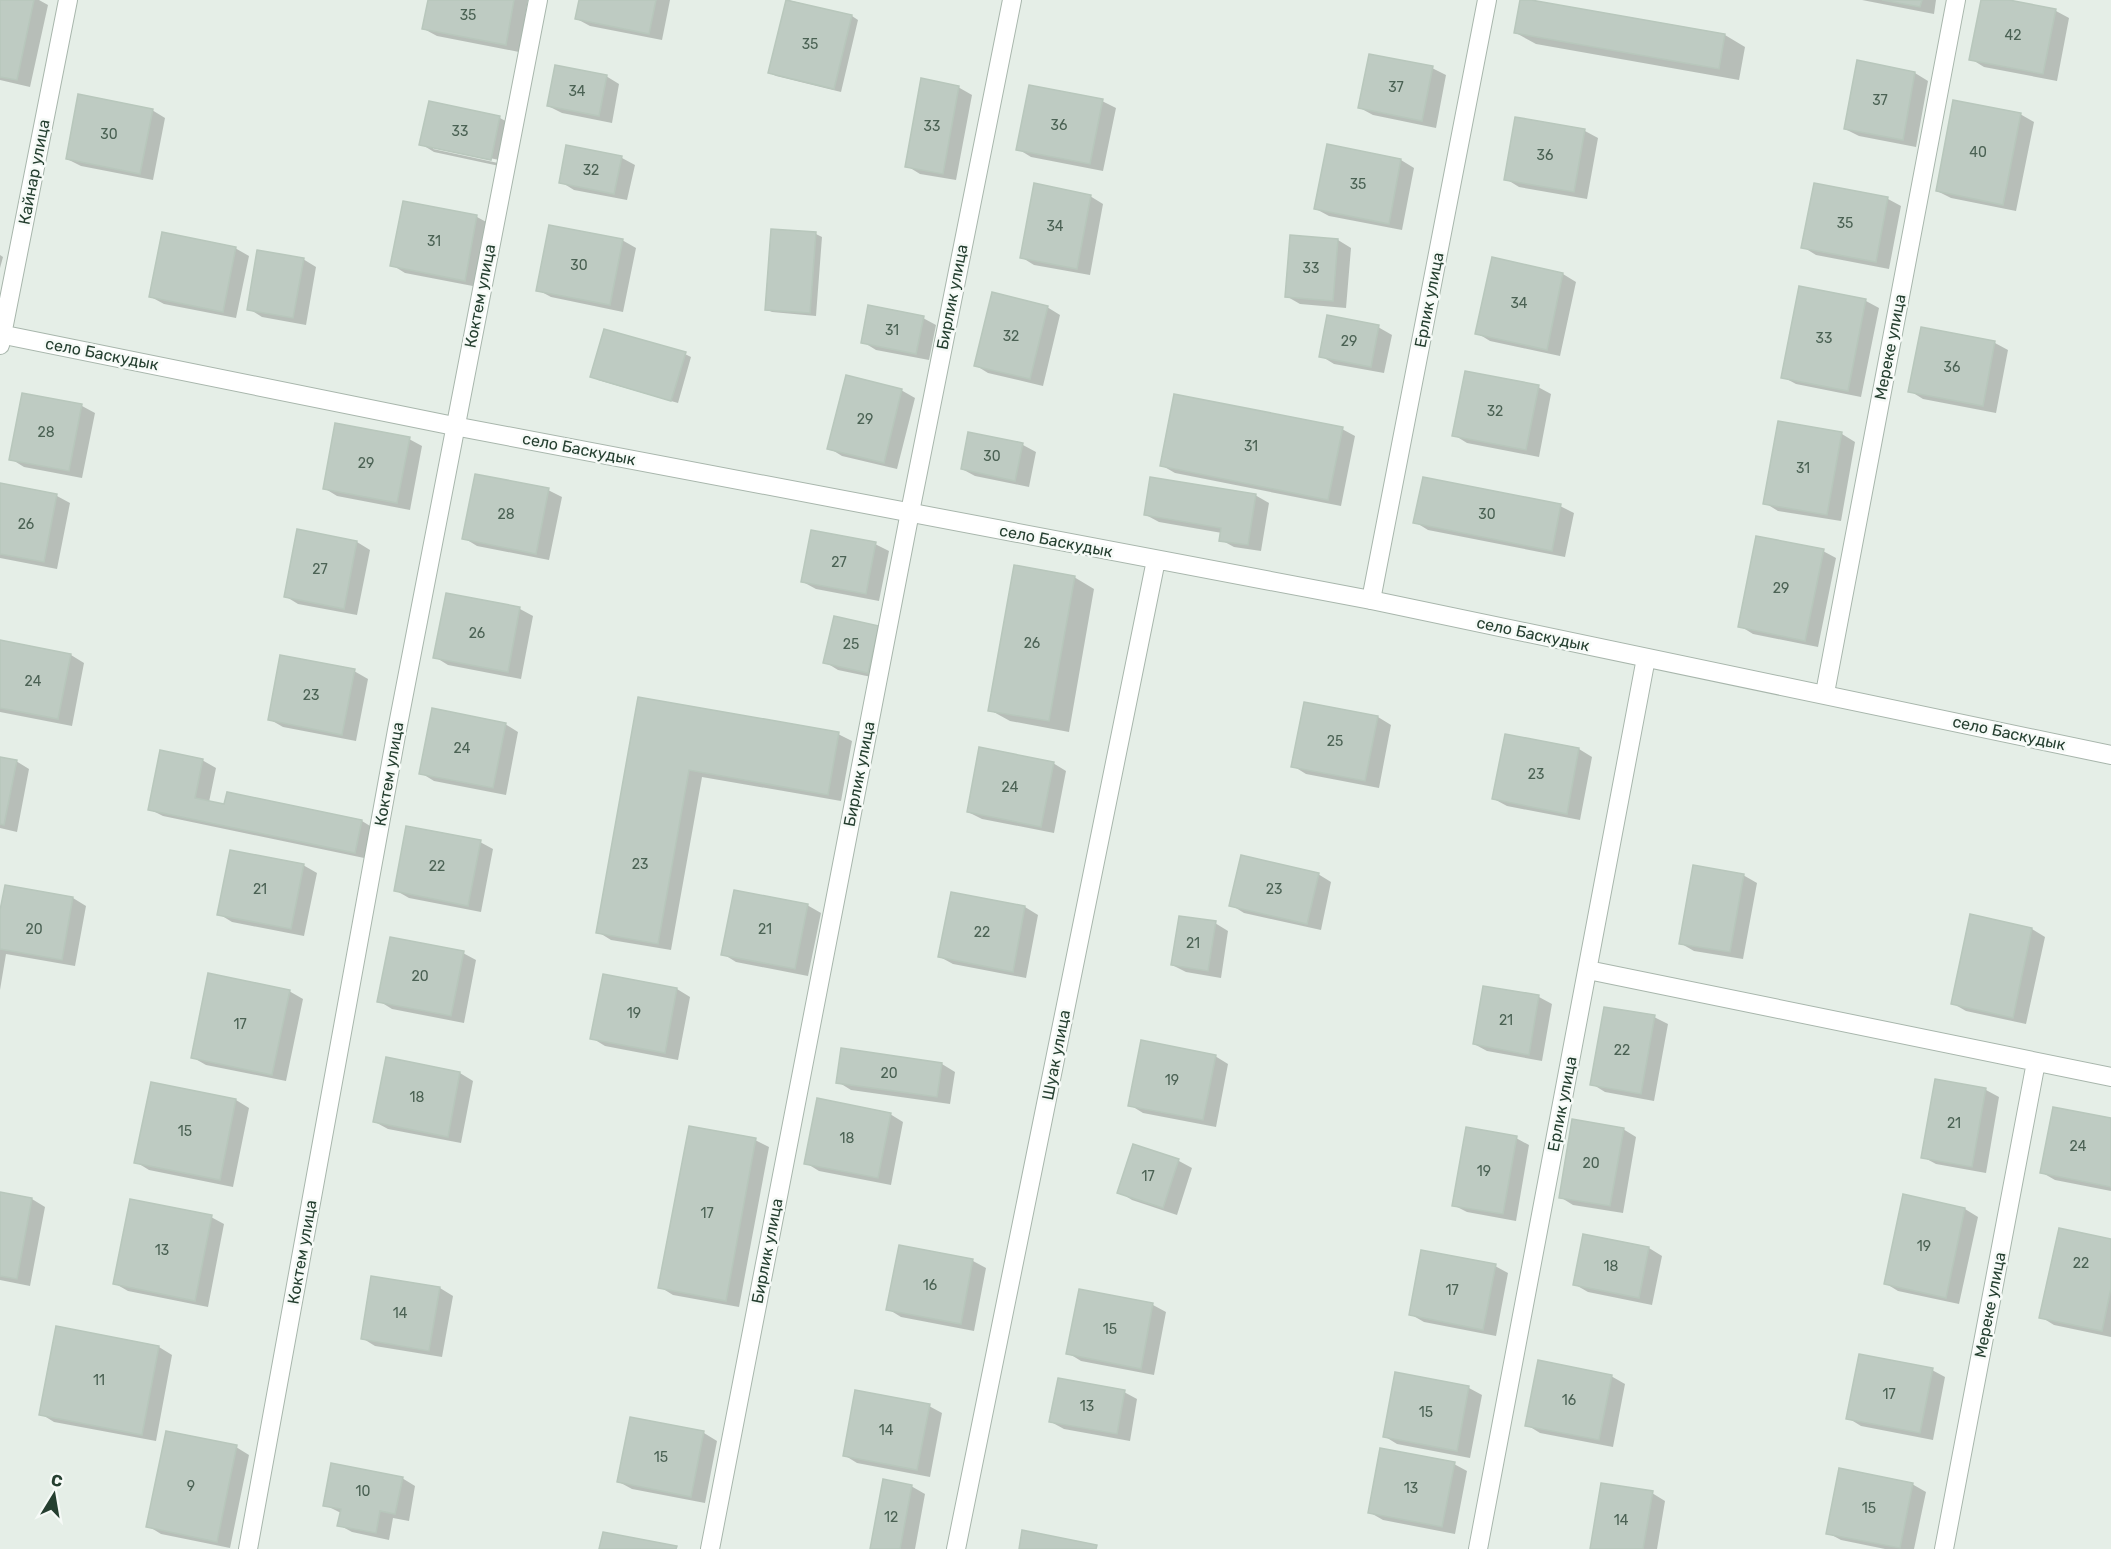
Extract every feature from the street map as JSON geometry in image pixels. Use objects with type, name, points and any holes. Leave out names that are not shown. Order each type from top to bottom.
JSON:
[{"type":"street","name":"Кайнар улица","points":[[1,337],[68,0]]},
{"type":"street","name":"Коктем улица","points":[[248,1549],[392,754],[538,0]]},
{"type":"street","name":"Бирлик улица","points":[[710,1549],[910,512],[1012,0]]},
{"type":"street","name":"Ерлик улица","points":[[1371,600],[1487,0]]},
{"type":"street","name":"Мереке улица","points":[[1825,693],[1956,0]]},
{"type":"street","name":"село Баскудык","points":[[1,337],[454,426],[1371,600],[1825,693],[2111,755]]},
{"type":"street","name":"Шуак улица","points":[[956,1549],[1156,560]]},
{"type":"street","name":"Ерлик улица","points":[[1478,1549],[1646,658]]},
{"type":"street","points":[[1588,970],[2111,1077]]},
{"type":"street","name":"Мереке улица","points":[[1944,1549],[2036,1062]]},
{"type":"building","points":[[0,0],[34,0],[17,80],[0,77]]},
{"type":"building","points":[[428,0],[514,0],[506,45],[422,29]]},
{"type":"building","points":[[579,0],[656,0],[649,34],[575,19]]},
{"type":"building","points":[[786,0],[852,15],[834,89],[768,73]]},
{"type":"building","points":[[1520,0],[1725,34],[1719,69],[1514,33]]},
{"type":"building","points":[[1882,0],[1922,0],[1920,7]]},
{"type":"building","points":[[1981,0],[2009,0],[2056,9],[2043,74],[1969,60]]},
{"type":"building","points":[[1369,54],[1433,66],[1422,121],[1358,108]]},
{"type":"building","points":[[1857,60],[1915,72],[1903,140],[1844,129]]},
{"type":"building","points":[[555,65],[607,75],[599,116],[547,106]]},
{"type":"building","points":[[921,78],[959,86],[943,174],[905,167]]},
{"type":"building","points":[[1029,85],[1103,99],[1090,164],[1016,150]]},
{"type":"building","points":[[78,94],[153,109],[140,174],[66,159]]},
{"type":"building","points":[[1953,100],[2021,113],[2003,205],[1936,191]]},
{"type":"building","points":[[429,101],[500,116],[491,160],[419,145]]},
{"type":"building","points":[[1515,117],[1585,129],[1574,192],[1504,180]]},
{"type":"building","points":[[1327,144],[1401,159],[1389,224],[1314,209]]},
{"type":"building","points":[[566,145],[622,156],[614,194],[559,183]]},
{"type":"building","points":[[1034,183],[1091,195],[1077,269],[1020,258]]},
{"type":"building","points":[[1814,183],[1888,197],[1876,262],[1801,248]]},
{"type":"building","points":[[403,201],[477,215],[465,281],[390,266]]},
{"type":"building","points":[[549,225],[623,239],[610,305],[536,291]]},
{"type":"building","points":[[771,229],[816,232],[810,313],[765,310]]},
{"type":"building","points":[[162,232],[236,247],[223,312],[149,297]]},
{"type":"building","points":[[1290,235],[1338,239],[1333,301],[1285,297]]},
{"type":"building","points":[[257,250],[304,258],[293,318],[247,310]]},
{"type":"building","points":[[1492,257],[1563,273],[1547,350],[1475,334]]},
{"type":"building","points":[[1799,286],[1866,299],[1848,391],[1781,378]]},
{"type":"building","points":[[992,292],[1048,306],[1030,379],[974,366]]},
{"type":"building","points":[[868,305],[924,316],[916,354],[861,343]]},
{"type":"building","points":[[1327,315],[1379,325],[1371,367],[1319,357]]},
{"type":"building","points":[[1921,327],[1995,341],[1983,406],[1908,392]]},
{"type":"building","points":[[604,329],[686,352],[671,401],[590,377]]},
{"type":"building","points":[[1465,371],[1539,385],[1526,450],[1452,436]]},
{"type":"building","points":[[846,375],[902,389],[884,463],[827,449]]},
{"type":"building","points":[[22,393],[82,404],[69,471],[9,460]]},
{"type":"building","points":[[1174,394],[1343,427],[1328,500],[1160,466]]},
{"type":"building","points":[[1778,421],[1842,432],[1827,515],[1763,504]]},
{"type":"building","points":[[335,423],[410,437],[397,503],[323,489]]},
{"type":"building","points":[[968,432],[1023,443],[1015,481],[961,469]]},
{"type":"building","points":[[475,474],[549,488],[536,554],[462,539]]},
{"type":"building","points":[[1150,477],[1256,494],[1248,545],[1219,541],[1221,528],[1144,515]]},
{"type":"building","points":[[1423,477],[1561,504],[1552,551],[1413,523]]},
{"type":"building","points":[[0,483],[57,494],[44,562],[0,554]]},
{"type":"building","points":[[297,529],[357,541],[344,609],[284,597]]},
{"type":"building","points":[[811,530],[876,542],[866,594],[801,582]]},
{"type":"building","points":[[1756,536],[1824,549],[1805,641],[1738,627]]},
{"type":"building","points":[[1014,565],[1075,576],[1049,721],[988,711]]},
{"type":"building","points":[[446,593],[520,607],[508,672],[433,658]]},
{"type":"building","points":[[834,616],[879,626],[868,673],[823,663]]},
{"type":"building","points":[[0,640],[71,654],[58,719],[0,708]]},
{"type":"building","points":[[280,655],[355,669],[342,735],[268,720]]},
{"type":"building","points":[[638,697],[839,732],[828,795],[689,770],[658,944],[596,933]]},
{"type":"building","points":[[1304,702],[1378,716],[1365,781],[1291,767]]},
{"type":"building","points":[[432,708],[506,723],[493,788],[419,774]]},
{"type":"building","points":[[1505,734],[1579,748],[1567,814],[1492,799]]},
{"type":"building","points":[[979,747],[1054,762],[1041,827],[967,812]]},
{"type":"building","points":[[160,750],[203,759],[195,798],[224,804],[227,792],[362,820],[355,853],[148,810]]},
{"type":"building","points":[[0,757],[17,760],[4,825],[0,824]]},
{"type":"building","points":[[406,826],[481,840],[468,906],[394,891]]},
{"type":"building","points":[[230,850],[304,864],[291,929],[217,915]]},
{"type":"building","points":[[1241,855],[1319,873],[1307,924],[1229,906]]},
{"type":"building","points":[[1693,865],[1744,874],[1730,952],[1679,944]]},
{"type":"building","points":[[5,885],[73,897],[62,960],[0,949],[0,910]]},
{"type":"building","points":[[734,890],[808,904],[795,969],[721,955]]},
{"type":"building","points":[[951,892],[1025,906],[1013,972],[938,957]]},
{"type":"building","points":[[1970,914],[2032,928],[2013,1018],[1951,1004]]},
{"type":"building","points":[[1179,916],[1216,921],[1208,971],[1171,965]]},
{"type":"building","points":[[390,937],[464,951],[451,1016],[377,1002]]},
{"type":"building","points":[[208,973],[290,990],[272,1075],[191,1058]]},
{"type":"building","points":[[603,974],[677,988],[665,1053],[590,1039]]},
{"type":"building","points":[[1483,986],[1539,995],[1529,1055],[1473,1044]]},
{"type":"building","points":[[1604,1007],[1655,1015],[1641,1094],[1590,1085]]},
{"type":"building","points":[[1141,1040],[1216,1055],[1203,1120],[1128,1106]]},
{"type":"building","points":[[841,1048],[942,1063],[937,1097],[836,1083]]},
{"type":"building","points":[[386,1057],[460,1072],[448,1137],[373,1122]]},
{"type":"building","points":[[1935,1079],[1986,1088],[1972,1167],[1921,1158]]},
{"type":"building","points":[[151,1082],[236,1099],[220,1180],[134,1163]]},
{"type":"building","points":[[817,1098],[891,1113],[878,1178],[804,1164]]},
{"type":"building","points":[[2053,1107],[2111,1118],[2111,1187],[2040,1173]]},
{"type":"building","points":[[1572,1119],[1624,1128],[1610,1206],[1559,1198]]},
{"type":"building","points":[[689,1126],[756,1138],[726,1301],[658,1288]]},
{"type":"building","points":[[1466,1127],[1517,1136],[1503,1214],[1452,1206]]},
{"type":"building","points":[[1133,1144],[1179,1159],[1163,1208],[1117,1193]]},
{"type":"building","points":[[0,1192],[32,1198],[17,1279],[0,1276]]},
{"type":"building","points":[[1903,1194],[1965,1208],[1946,1298],[1884,1284]]},
{"type":"building","points":[[130,1199],[212,1215],[195,1301],[113,1284]]},
{"type":"building","points":[[2059,1228],[2111,1239],[2111,1288],[2102,1331],[2039,1318]]},
{"type":"building","points":[[1583,1234],[1649,1247],[1639,1298],[1573,1285]]},
{"type":"building","points":[[899,1245],[973,1259],[961,1324],[886,1310]]},
{"type":"building","points":[[1421,1250],[1496,1264],[1483,1330],[1409,1315]]},
{"type":"building","points":[[371,1276],[440,1287],[429,1351],[361,1339]]},
{"type":"building","points":[[1079,1289],[1153,1303],[1141,1369],[1066,1354]]},
{"type":"building","points":[[56,1326],[159,1346],[142,1435],[39,1415]]},
{"type":"building","points":[[1859,1354],[1933,1368],[1920,1433],[1846,1419]]},
{"type":"building","points":[[1538,1360],[1612,1375],[1599,1440],[1525,1426]]},
{"type":"building","points":[[1395,1372],[1469,1386],[1457,1451],[1383,1437]]},
{"type":"building","points":[[1058,1378],[1125,1390],[1117,1434],[1049,1422]]},
{"type":"building","points":[[855,1390],[930,1404],[917,1470],[843,1456]]},
{"type":"building","points":[[630,1417],[704,1431],[691,1497],[617,1482]]},
{"type":"building","points":[[166,1431],[237,1445],[217,1542],[146,1527]]},
{"type":"building","points":[[1380,1448],[1455,1462],[1442,1527],[1368,1513]]},
{"type":"building","points":[[331,1463],[403,1477],[395,1514],[380,1511],[376,1533],[337,1526],[341,1509],[323,1506]]},
{"type":"building","points":[[1839,1468],[1913,1483],[1900,1548],[1826,1534]]},
{"type":"building","points":[[883,1479],[912,1485],[900,1549],[870,1549]]},
{"type":"building","points":[[1601,1483],[1653,1491],[1643,1549],[1590,1549]]},
{"type":"building","points":[[1022,1530],[1097,1545],[1096,1549],[1019,1549]]},
{"type":"building","points":[[603,1532],[677,1546],[676,1549],[599,1549]]}]
